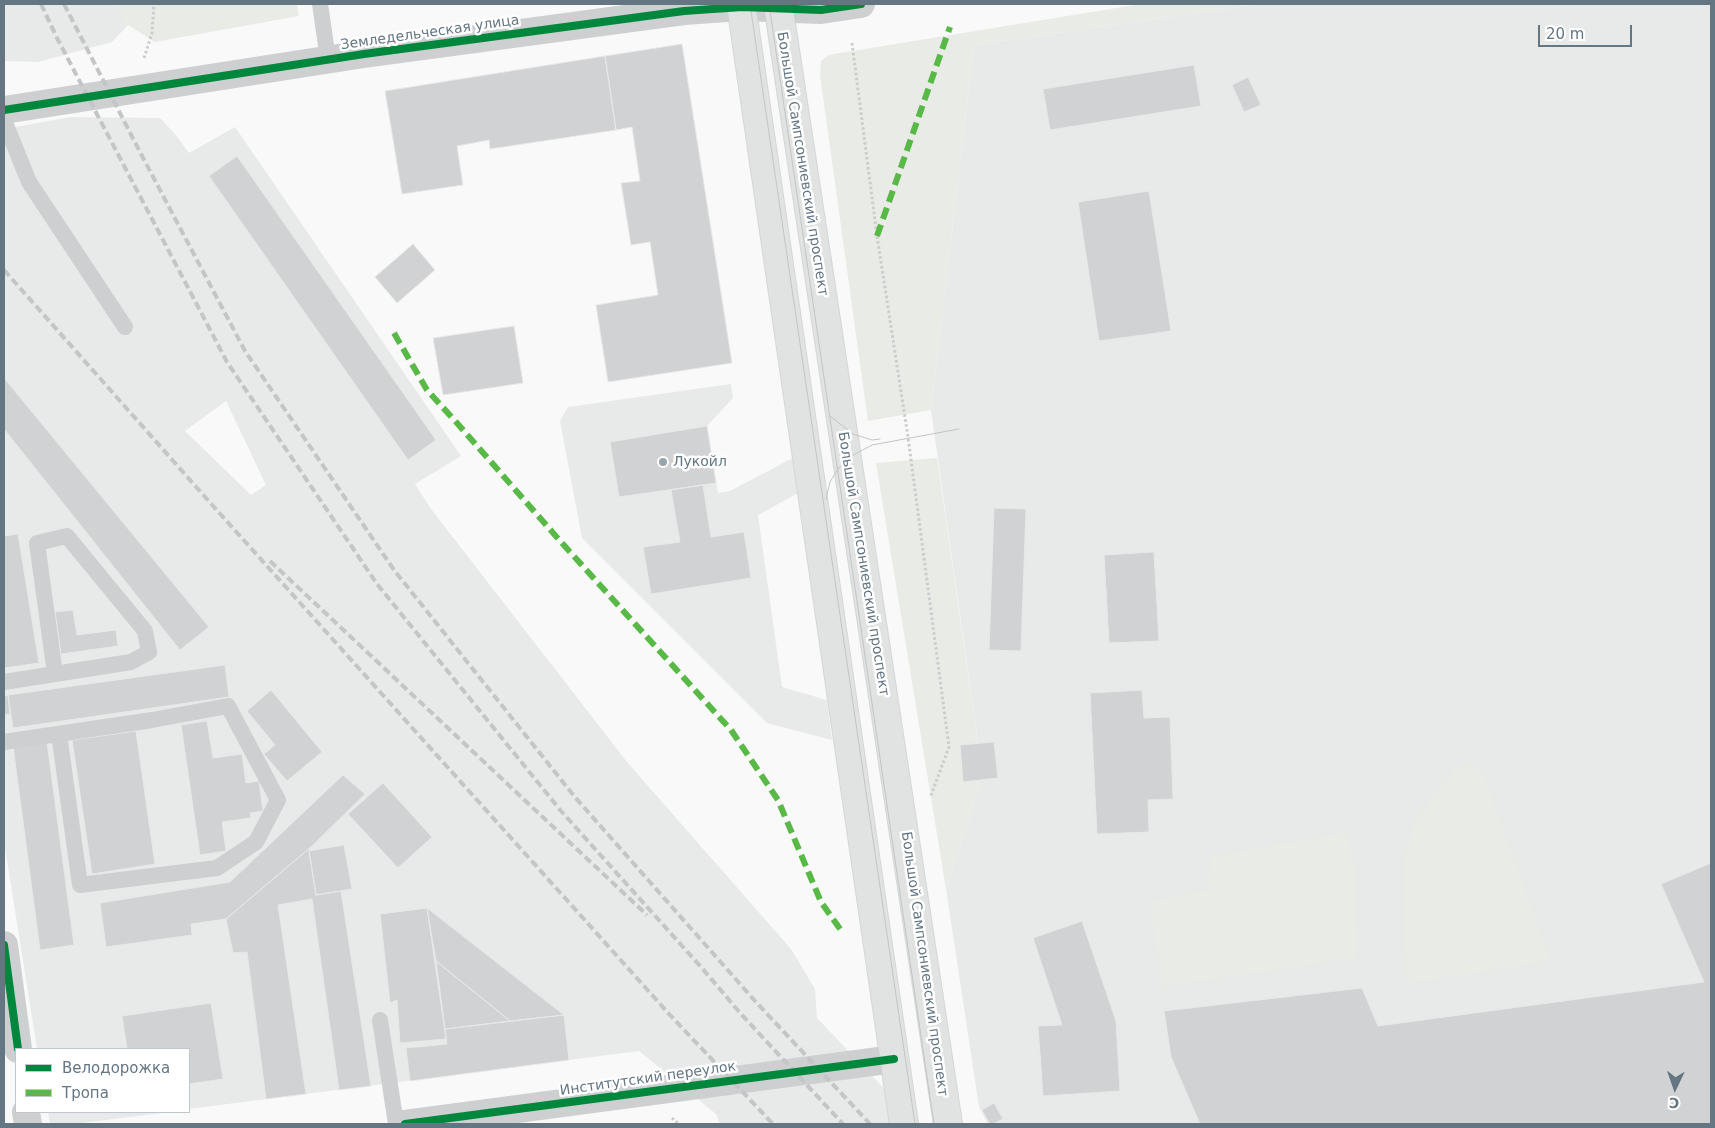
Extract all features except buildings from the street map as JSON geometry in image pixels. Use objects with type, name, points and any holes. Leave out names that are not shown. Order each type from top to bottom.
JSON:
[{"type":"main road","points":[[742,5],[904,1124]]},
{"type":"main road","name":"Большой Сампсониевский проспект","points":[[779,6],[948,1124]]},
{"type":"street","name":"Земледельческая улица","points":[[4,110],[328,60],[684,11],[742,5],[821,10],[861,4]]},
{"type":"street","points":[[4,945],[18,1048]]},
{"type":"street","name":"Институтский переулок","points":[[405,1124],[894,1059]]},
{"type":"lane","points":[[320,4],[328,60]]},
{"type":"lane","points":[[4,120],[29,182],[125,328]]},
{"type":"lane","points":[[4,682],[55,674],[131,662],[148,652],[145,631],[67,536],[37,543],[55,674]]},
{"type":"lane","points":[[4,742],[152,720],[228,706],[278,800],[256,842],[217,868],[80,885],[59,734]]},
{"type":"lane","points":[[380,1020],[396,1124]]},
{"type":"path","points":[[135,90],[152,33],[154,4]]},
{"type":"path","points":[[852,43],[877,236],[908,437],[949,747],[930,799]]},
{"type":"shaded area","points":[[4,4],[118,4],[128,25],[112,42],[38,62],[4,61]]},
{"type":"shaded area","points":[[118,4],[297,4],[299,16],[155,42],[128,25]]},
{"type":"shaded area","points":[[1141,4],[1259,4],[974,45],[931,410],[868,421],[820,75],[821,61],[827,56],[834,54]]},
{"type":"shaded area","points":[[1259,4],[1711,4],[1711,1124],[988,1124],[979,1107],[946,889],[981,780],[963,782],[960,745],[978,743],[931,410],[974,45]]},
{"type":"shaded area","points":[[70,117],[160,118],[189,153],[235,127],[461,456],[415,484],[431,509],[627,762],[791,949],[815,989],[817,1018],[918,1124],[720,1124],[716,1114],[639,1051],[190,1109],[190,1048],[37,1048],[4,841],[4,129]],"holes":[[[226,401],[266,485],[251,495],[185,431]]]},
{"type":"shaded area","points":[[731,384],[733,398],[707,426],[718,493],[730,491],[793,458],[798,493],[758,515],[782,687],[827,700],[832,740],[767,723],[582,538],[560,421],[568,407]]},
{"type":"shaded area","points":[[937,458],[978,744],[960,746],[963,781],[981,780],[946,889],[876,463]]},
{"type":"shaded area","points":[[1468,765],[1483,774],[1551,961],[1406,984],[1404,857],[1415,820],[1456,767]]},
{"type":"shaded area","points":[[1345,832],[1355,863],[1357,958],[1162,987],[1150,902],[1207,890],[1211,857]]},
{"type":"shaded area","points":[[48,1113],[162,1113],[73,1124],[50,1124]]},
{"type":"tram line","points":[[750,4],[915,1124]]},
{"type":"tram line","points":[[769,4],[934,1124]]},
{"type":"tram line","points":[[830,416],[853,434],[872,440],[880,439]]},
{"type":"tram line","points":[[826,499],[830,482],[838,469],[848,458],[872,445],[959,429]]},
{"type":"railway","points":[[41,4],[227,362],[377,584],[561,811],[741,1014],[843,1124]]},
{"type":"railway","points":[[64,4],[245,351],[394,570],[574,796],[755,1001],[870,1124]]},
{"type":"railway","points":[[4,270],[670,1015],[773,1124]]},
{"type":"railway","points":[[270,561],[647,915]]},
{"type":"marked path","points":[[877,236],[950,27]]},
{"type":"marked path","points":[[394,333],[427,390],[731,730],[778,800],[821,902],[843,933]]},
{"type":"cycle path","points":[[4,110],[364,54],[684,11],[742,7],[821,10],[861,4]]},
{"type":"cycle path","points":[[4,945],[18,1048]]},
{"type":"cycle path","points":[[405,1124],[894,1059]]},
{"type":"place","name":"Лукойл","points":[[663,462]]}]
